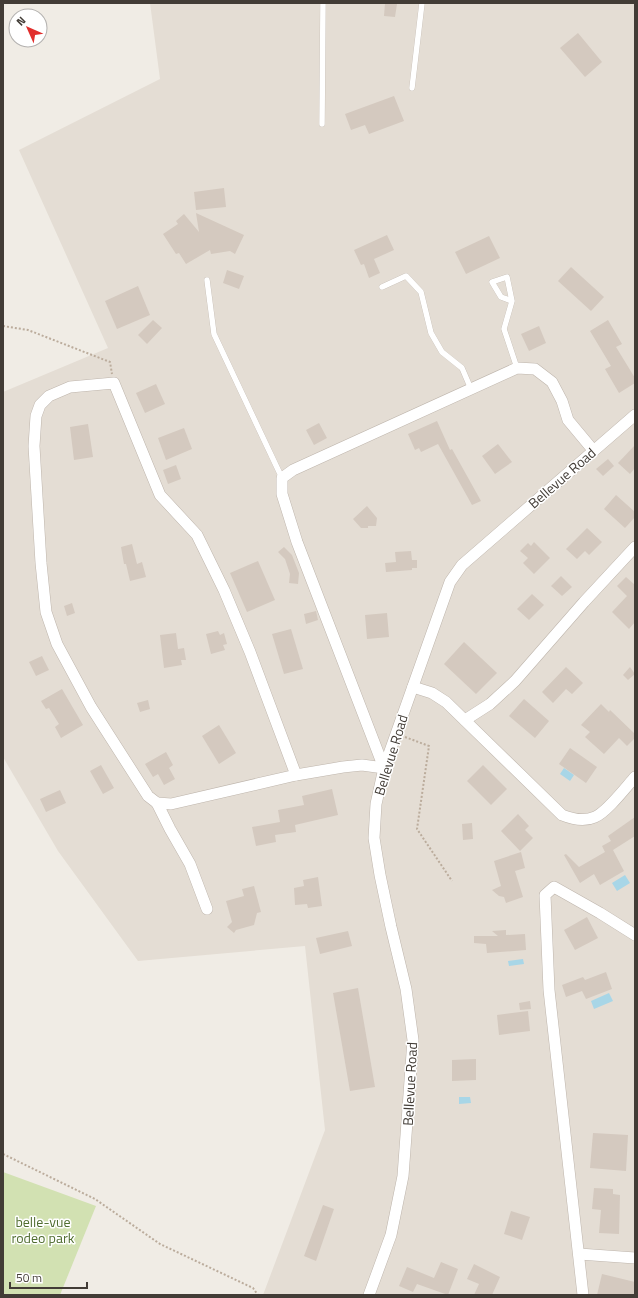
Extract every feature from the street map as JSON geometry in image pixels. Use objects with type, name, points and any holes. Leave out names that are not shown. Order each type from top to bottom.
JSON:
[{"type":"street","points":[[157,803],[171,804],[296,775],[349,766],[362,765],[384,768],[297,542],[282,494],[282,478],[293,470],[517,368],[535,369],[552,382],[562,401],[568,420],[593,450]]},
{"type":"street","points":[[207,909],[190,864],[157,803],[148,796],[104,727],[57,644],[46,612],[34,446],[36,416],[40,405],[49,396],[70,387],[114,383],[160,495],[198,535],[224,590],[250,652],[296,775]]},
{"type":"street","name":"Bellevue Road","points":[[369,1295],[391,1235],[403,1176],[413,1040],[406,989],[391,927],[374,838],[376,804],[384,768],[450,582],[462,565],[635,415]]},
{"type":"street","points":[[465,720],[490,704],[515,681],[584,602],[635,547]]},
{"type":"street","points":[[413,687],[432,693],[442,699],[562,815],[574,820],[596,817],[634,780]]},
{"type":"street","points":[[583,1295],[550,998],[545,895],[554,887],[635,934]]},
{"type":"street","points":[[579,1254],[635,1258]]},
{"type":"lane","points":[[322,124],[324,3]]},
{"type":"lane","points":[[412,88],[422,3]]},
{"type":"lane","points":[[382,287],[406,276],[421,292],[430,333],[442,352],[462,368],[471,390]]},
{"type":"lane","points":[[512,301],[501,297],[492,282],[507,277],[512,301],[504,329],[517,368]]},
{"type":"lane","points":[[207,280],[214,334],[282,478]]},
{"type":"path","points":[[3,326],[28,330],[110,362],[114,383]]},
{"type":"path","points":[[396,734],[429,746],[417,829],[452,881]]},
{"type":"path","points":[[3,1154],[96,1199],[160,1244],[253,1288],[258,1295]]},
{"type":"shaded area","points":[[150,3],[635,3],[635,1295],[263,1295],[325,1130],[305,946],[138,961],[58,851],[3,757],[3,392],[108,348],[19,150],[160,79]]},
{"type":"green space","name":"belle-vue rodeo park","points":[[3,1172],[96,1206],[60,1295],[3,1295]]},
{"type":"water","points":[[564,768],[574,775],[570,781],[560,774]]},
{"type":"water","points":[[625,875],[630,883],[617,891],[612,883]]},
{"type":"water","points":[[523,959],[524,964],[509,966],[508,961]]},
{"type":"water","points":[[609,993],[613,1001],[594,1009],[591,1001]]},
{"type":"water","points":[[459,1097],[470,1097],[471,1103],[459,1104]]},
{"type":"building","points":[[385,3],[397,4],[395,17],[384,16]]},
{"type":"building","points":[[578,33],[602,62],[585,77],[560,48]]},
{"type":"building","points":[[394,96],[404,121],[369,134],[365,125],[351,130],[345,114]]},
{"type":"building","points":[[224,188],[226,207],[196,210],[194,192]]},
{"type":"building","points":[[196,213],[244,235],[235,254],[230,251],[211,254],[210,250],[186,264],[179,253],[176,254],[163,234],[178,224],[176,221],[184,214],[199,232]]},
{"type":"building","points":[[387,235],[394,250],[374,259],[380,273],[369,278],[364,264],[361,265],[354,250]]},
{"type":"building","points":[[489,236],[500,258],[466,274],[455,252]]},
{"type":"building","points":[[571,267],[604,297],[591,311],[558,281]]},
{"type":"building","points":[[227,270],[244,276],[239,289],[223,283]]},
{"type":"building","points":[[138,286],[150,315],[117,329],[105,301]]},
{"type":"building","points":[[153,320],[162,328],[147,344],[138,335]]},
{"type":"building","points":[[608,320],[622,344],[616,347],[635,378],[635,383],[619,393],[605,369],[611,366],[590,331]]},
{"type":"building","points":[[539,326],[546,343],[529,351],[521,334]]},
{"type":"building","points":[[156,384],[165,404],[145,413],[136,393]]},
{"type":"building","points":[[437,421],[450,450],[452,449],[481,501],[472,505],[438,444],[421,452],[419,448],[415,450],[408,434]]},
{"type":"building","points":[[319,423],[327,438],[314,445],[306,430]]},
{"type":"building","points":[[88,424],[93,457],[74,460],[70,427]]},
{"type":"building","points":[[184,428],[192,449],[166,460],[158,438]]},
{"type":"building","points":[[498,444],[512,462],[495,474],[482,456]]},
{"type":"building","points":[[635,445],[635,468],[630,474],[618,463]]},
{"type":"building","points":[[608,459],[614,466],[603,476],[596,469]]},
{"type":"building","points":[[176,465],[181,479],[168,484],[163,470]]},
{"type":"building","points":[[616,495],[635,512],[635,517],[625,528],[604,509]]},
{"type":"building","points":[[367,506],[377,518],[376,526],[361,528],[353,519]]},
{"type":"building","points":[[587,528],[602,542],[589,555],[585,551],[577,559],[566,549]]},
{"type":"building","points":[[534,542],[550,558],[534,574],[523,563],[528,558],[520,551],[528,543],[531,546]]},
{"type":"building","points":[[132,544],[137,564],[142,562],[146,577],[130,581],[126,564],[124,564],[121,547]]},
{"type":"building","points":[[284,547],[292,555],[299,573],[298,584],[289,583],[290,574],[285,559],[278,552]]},
{"type":"building","points":[[411,551],[412,560],[417,560],[417,568],[412,568],[412,570],[386,572],[385,563],[396,562],[395,552]]},
{"type":"building","points":[[258,561],[275,600],[247,612],[230,573]]},
{"type":"building","points":[[561,576],[572,587],[562,596],[551,586]]},
{"type":"building","points":[[626,577],[635,585],[635,622],[629,629],[612,612],[627,596],[617,586]]},
{"type":"building","points":[[532,594],[544,605],[529,620],[517,609]]},
{"type":"building","points":[[72,603],[75,613],[67,616],[64,606]]},
{"type":"building","points":[[316,611],[318,620],[306,624],[304,614]]},
{"type":"building","points":[[387,613],[389,637],[367,639],[365,615]]},
{"type":"building","points":[[291,629],[303,669],[284,674],[272,634]]},
{"type":"building","points":[[218,631],[220,635],[224,633],[227,644],[223,645],[225,650],[211,654],[206,634]]},
{"type":"building","points":[[176,633],[178,649],[184,648],[186,660],[181,660],[182,665],[164,668],[160,635]]},
{"type":"building","points":[[464,642],[497,673],[476,694],[444,664]]},
{"type":"building","points":[[42,656],[49,670],[36,676],[29,662]]},
{"type":"building","points":[[566,667],[583,683],[572,694],[566,689],[553,703],[542,692]]},
{"type":"building","points":[[630,667],[635,674],[628,680],[623,675]]},
{"type":"building","points":[[62,689],[83,725],[61,738],[55,727],[59,724],[49,708],[46,709],[41,701]]},
{"type":"building","points":[[524,699],[549,721],[535,738],[509,716]]},
{"type":"building","points":[[148,700],[150,709],[140,712],[137,703]]},
{"type":"building","points":[[601,704],[609,712],[610,710],[635,734],[635,738],[627,746],[619,738],[604,754],[585,737],[590,732],[581,725]]},
{"type":"building","points":[[219,725],[236,753],[219,764],[202,736]]},
{"type":"building","points":[[570,748],[597,767],[586,783],[559,764]]},
{"type":"building","points":[[166,752],[173,765],[169,768],[175,779],[164,785],[158,774],[153,777],[145,764]]},
{"type":"building","points":[[101,765],[114,788],[103,794],[90,771]]},
{"type":"building","points":[[483,765],[507,789],[491,805],[467,781]]},
{"type":"building","points":[[332,789],[338,815],[295,825],[296,832],[275,835],[276,842],[256,846],[252,827],[280,822],[278,810],[304,805],[302,796]]},
{"type":"building","points":[[60,790],[66,803],[46,812],[40,799]]},
{"type":"building","points":[[518,814],[529,826],[525,830],[533,838],[520,851],[501,831]]},
{"type":"building","points":[[635,817],[635,836],[613,850],[624,871],[600,885],[594,874],[580,883],[564,855],[566,854],[579,867],[605,852],[602,846],[611,841],[608,836]]},
{"type":"building","points":[[472,823],[473,839],[463,840],[462,824]]},
{"type":"building","points":[[521,852],[525,868],[515,871],[523,897],[506,903],[504,897],[499,896],[492,890],[501,886],[494,861]]},
{"type":"building","points":[[318,877],[322,906],[308,908],[307,904],[295,905],[294,888],[304,886],[303,880]]},
{"type":"building","points":[[254,886],[261,912],[257,913],[254,925],[236,930],[234,933],[227,927],[232,922],[226,901],[244,896],[242,889]]},
{"type":"building","points":[[587,917],[598,938],[575,950],[564,930]]},
{"type":"building","points":[[506,930],[506,935],[525,934],[526,950],[487,953],[486,944],[474,943],[474,936],[498,936],[492,931]]},
{"type":"building","points":[[348,931],[352,946],[320,954],[316,938]]},
{"type":"building","points":[[606,972],[612,989],[586,999],[582,991],[566,997],[562,985],[583,977],[585,980]]},
{"type":"building","points":[[358,988],[375,1087],[350,1091],[333,993]]},
{"type":"building","points":[[530,1001],[531,1009],[520,1010],[519,1003]]},
{"type":"building","points":[[528,1011],[530,1031],[499,1035],[497,1015]]},
{"type":"building","points":[[476,1059],[476,1080],[452,1081],[452,1060]]},
{"type":"building","points":[[593,1133],[628,1135],[626,1171],[590,1168]]},
{"type":"building","points":[[594,1188],[613,1189],[613,1194],[620,1195],[619,1234],[599,1233],[601,1210],[592,1209]]},
{"type":"building","points":[[323,1205],[334,1209],[316,1261],[304,1256]]},
{"type":"building","points":[[511,1211],[530,1217],[522,1240],[504,1234]]},
{"type":"building","points":[[441,1262],[458,1269],[448,1295],[417,1284],[413,1292],[399,1286],[407,1267],[434,1278]]},
{"type":"building","points":[[474,1264],[500,1277],[492,1295],[474,1295],[479,1284],[467,1279]]},
{"type":"building","points":[[602,1274],[635,1282],[635,1295],[597,1295]]}]
